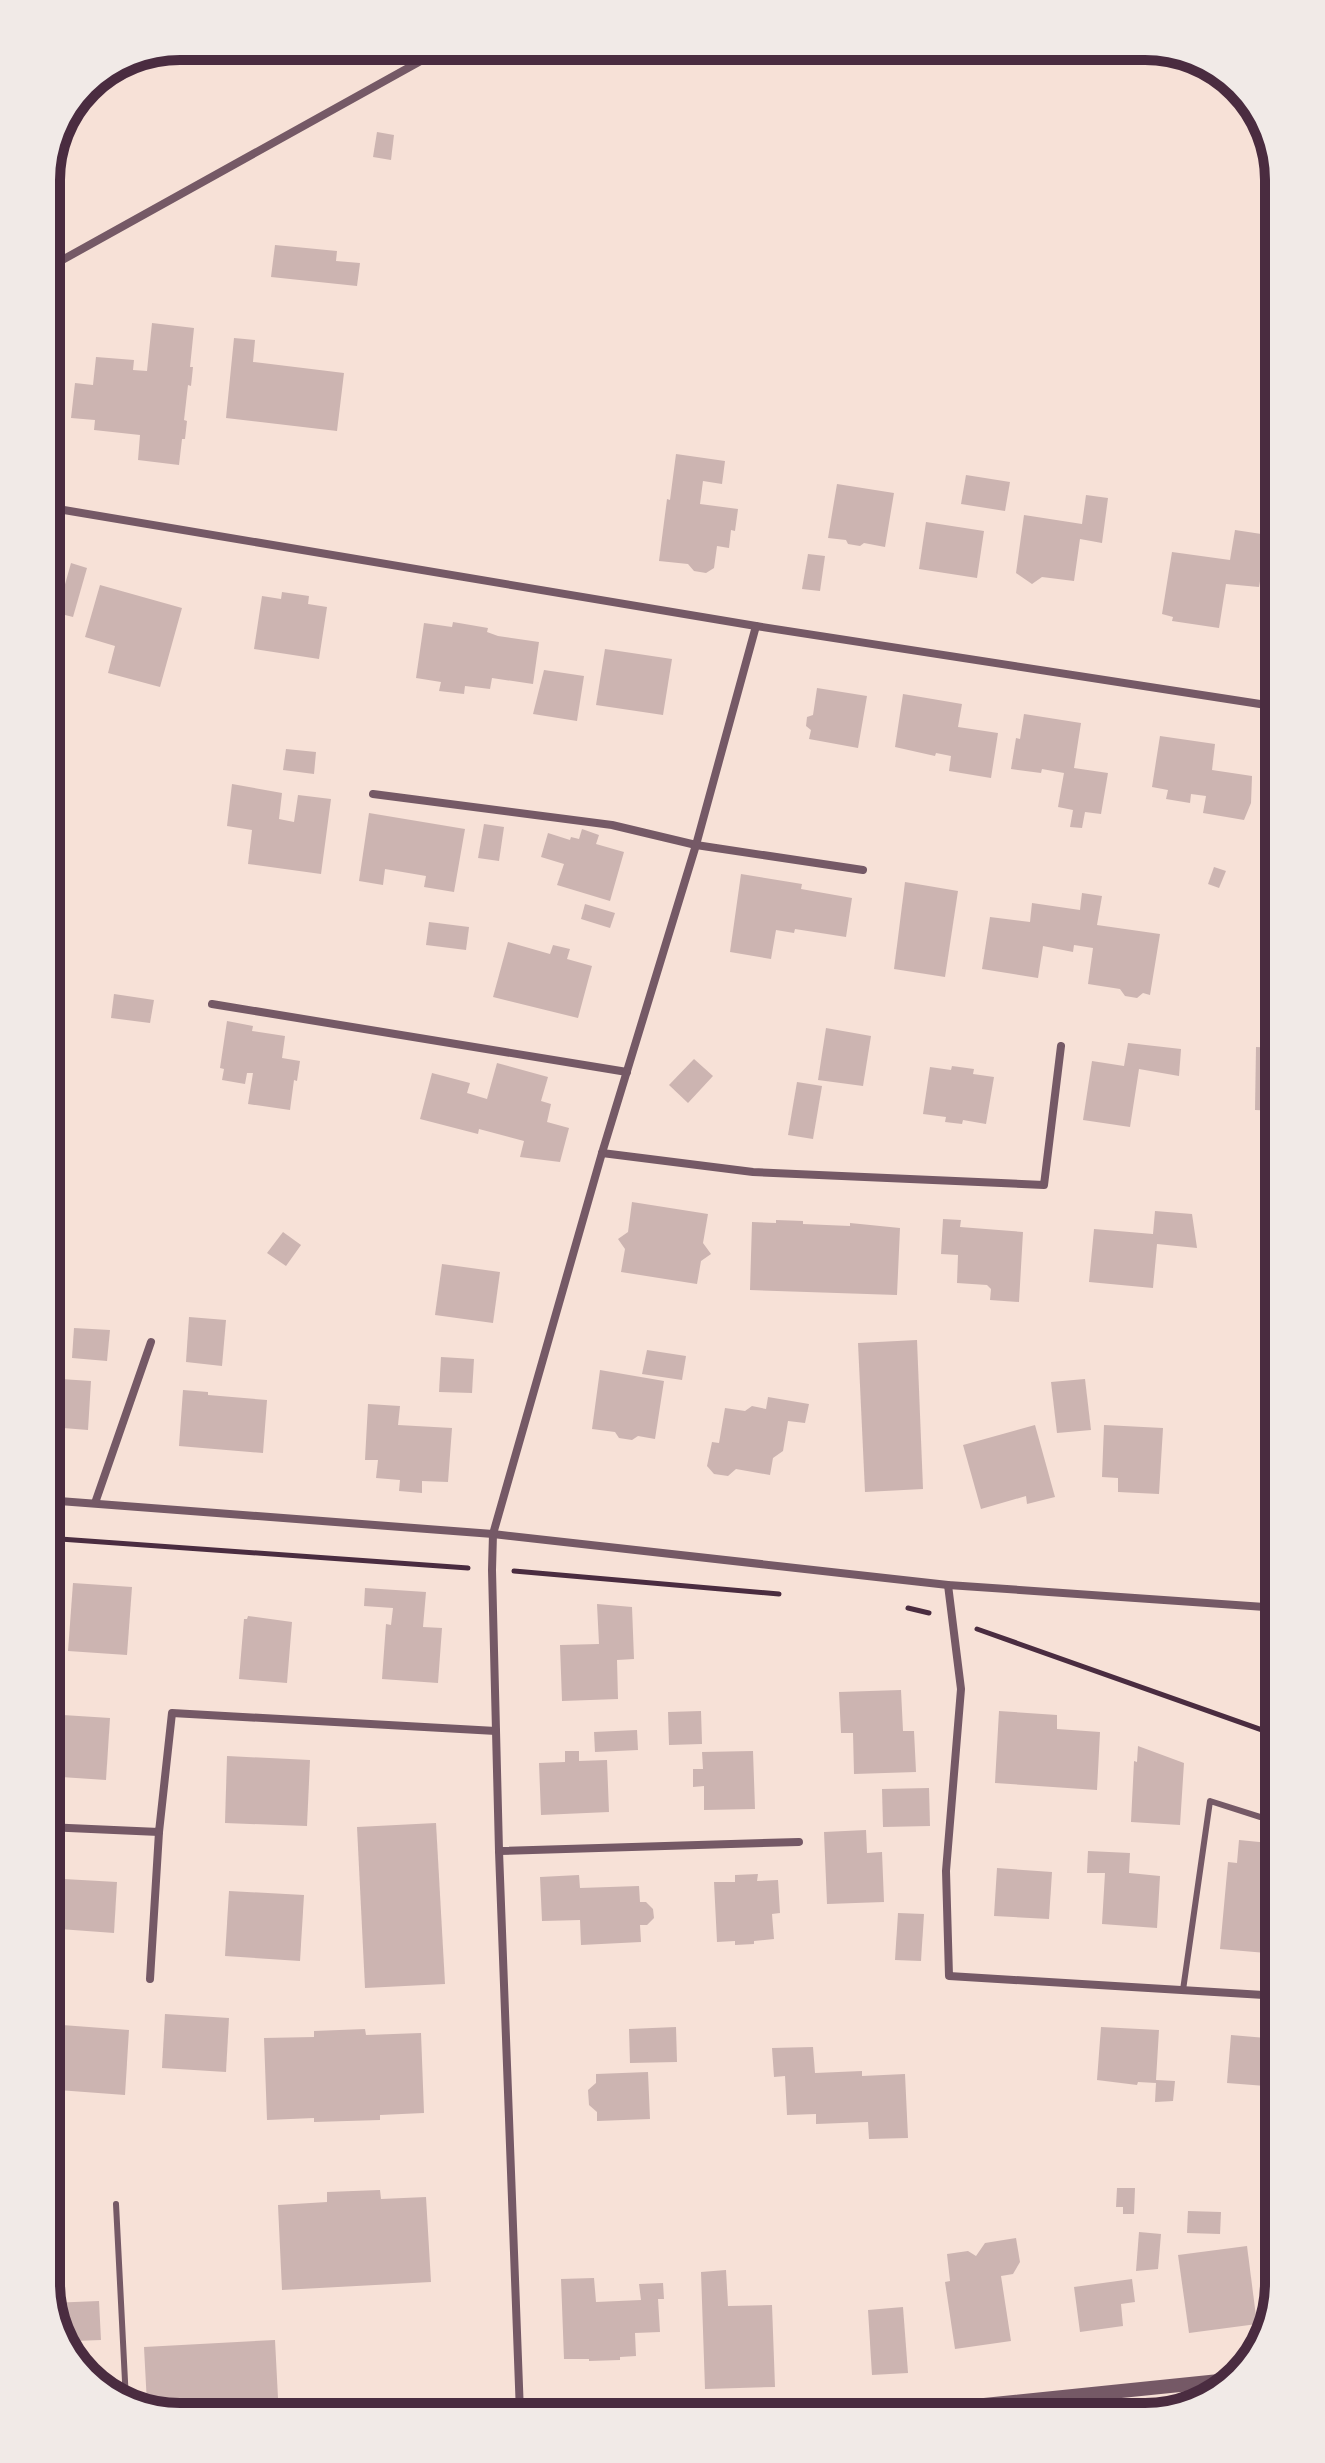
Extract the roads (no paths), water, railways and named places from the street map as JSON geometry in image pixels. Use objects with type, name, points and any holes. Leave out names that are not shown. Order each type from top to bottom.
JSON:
[{"type":"street","points":[[60,261],[422,60]]},
{"type":"street","points":[[60,509],[756,626],[1265,705]]},
{"type":"street","points":[[520,2403],[499,1851],[493,1534],[602,1153],[696,845],[756,626]]},
{"type":"street","points":[[373,794],[612,825],[696,845],[863,870]]},
{"type":"street","points":[[212,1004],[627,1072]]},
{"type":"street","points":[[602,1153],[753,1172],[1044,1185],[1061,1046]]},
{"type":"street","points":[[95,1503],[151,1342]]},
{"type":"street","points":[[60,1501],[493,1534],[948,1585],[1265,1607]]},
{"type":"street","points":[[948,1585],[961,1689],[946,1871],[949,1976],[1265,1995]]},
{"type":"street","points":[[150,1979],[159,1832],[172,1713],[496,1731]]},
{"type":"street","points":[[60,1828],[159,1832]]},
{"type":"street","points":[[499,1851],[799,1842]]},
{"type":"street","points":[[1004,2403],[1213,2382]]},
{"type":"lane","points":[[1183,1990],[1210,1801],[1265,1819]]},
{"type":"lane","points":[[116,2204],[125,2390]]}]
